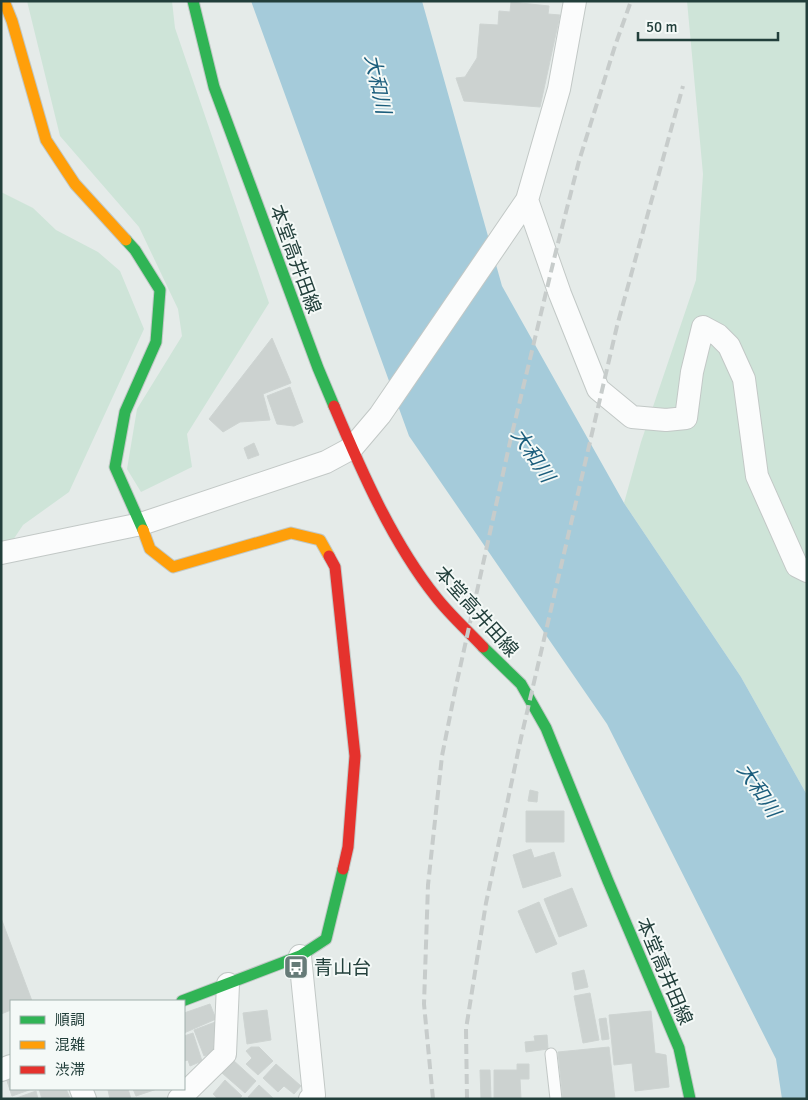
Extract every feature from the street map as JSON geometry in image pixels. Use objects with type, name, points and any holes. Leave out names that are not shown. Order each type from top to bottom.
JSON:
[{"type":"street","points":[[4,1],[12,21],[46,140],[75,184],[135,250],[160,290],[156,342],[125,412],[115,467],[141,524],[150,550],[174,567],[291,533],[320,540],[335,568],[355,756],[348,847],[326,939],[300,956],[185,1000]]},
{"type":"street","name":"本堂高井田線","points":[[193,1],[214,87],[318,368],[352,448],[394,535],[436,597],[492,657],[521,684],[546,728],[604,872],[679,1048],[690,1099]]},
{"type":"street","points":[[1,553],[141,524],[326,462],[352,448],[380,415],[522,206],[558,89],[575,1]]},
{"type":"street","points":[[522,206],[560,294],[598,390],[632,417],[666,420],[686,418],[692,372],[703,327],[718,335],[729,346],[744,379],[757,476],[797,566],[807,571]]},
{"type":"street","points":[[300,956],[314,1095],[310,1099]]},
{"type":"street","points":[[179,1099],[225,1054],[228,984]]},
{"type":"lane","points":[[551,1054],[556,1099]]},
{"type":"green space","points":[[27,1],[172,1],[175,28],[269,303],[187,434],[192,467],[141,492],[127,469],[137,409],[182,336],[178,309],[139,227],[60,136]]},
{"type":"green space","points":[[687,1],[807,1],[807,795],[741,677],[624,503],[641,442],[696,280],[703,174]]},
{"type":"green space","points":[[1,192],[33,208],[56,230],[98,252],[120,271],[144,329],[69,492],[23,525],[7,549],[1,554]]},
{"type":"water","name":"大和川","points":[[251,1],[422,1],[502,286],[624,503],[741,677],[807,795],[807,1099],[782,1099],[776,1059],[607,724],[409,436]]},
{"type":"building","points":[[511,2],[549,6],[548,14],[560,15],[540,107],[464,101],[456,78],[465,77],[477,58],[480,24],[498,25],[499,11],[510,12]]},
{"type":"building","points":[[272,338],[291,383],[263,394],[270,420],[240,422],[223,432],[209,419]]},
{"type":"building","points":[[290,387],[303,422],[294,426],[277,424],[267,396]]},
{"type":"building","points":[[254,443],[259,455],[248,459],[244,448]]},
{"type":"building","points":[[530,790],[538,792],[537,802],[528,801]]},
{"type":"building","points":[[526,811],[564,811],[564,842],[526,842]]},
{"type":"building","points":[[531,849],[534,858],[554,852],[561,876],[523,888],[513,855]]},
{"type":"building","points":[[572,888],[587,926],[559,937],[544,899]]},
{"type":"building","points":[[539,902],[557,944],[536,953],[518,911]]},
{"type":"building","points":[[1,918],[32,1000],[10,1000],[10,1010],[1,1014]]},
{"type":"building","points":[[584,970],[588,987],[575,990],[572,973]]},
{"type":"building","points":[[590,993],[599,1040],[583,1043],[574,996]]},
{"type":"building","points":[[210,1004],[216,1019],[185,1033],[185,1013]]},
{"type":"building","points":[[267,1010],[271,1040],[247,1044],[243,1013]]},
{"type":"building","points":[[651,1011],[655,1053],[666,1055],[669,1087],[635,1091],[632,1063],[614,1065],[609,1015]]},
{"type":"building","points":[[606,1018],[609,1039],[602,1040],[599,1019]]},
{"type":"building","points":[[218,1021],[221,1041],[213,1044],[216,1051],[204,1056],[194,1030]]},
{"type":"building","points":[[193,1033],[202,1061],[190,1066],[188,1060],[185,1061],[185,1036]]},
{"type":"building","points":[[547,1035],[548,1049],[526,1052],[525,1042],[535,1041],[534,1036]]},
{"type":"building","points":[[251,1047],[259,1047],[273,1061],[258,1075],[246,1064],[252,1058],[246,1051]]},
{"type":"building","points":[[609,1047],[615,1099],[563,1099],[558,1052]]},
{"type":"building","points":[[233,1060],[256,1081],[245,1093],[222,1073]]},
{"type":"building","points":[[276,1064],[301,1086],[294,1094],[284,1086],[278,1092],[263,1078]]},
{"type":"building","points":[[517,1064],[529,1064],[529,1079],[520,1079],[521,1099],[494,1099],[494,1070],[517,1070]]},
{"type":"building","points":[[480,1070],[490,1070],[491,1099],[481,1099]]},
{"type":"building","points":[[10,1076],[10,1090],[6,1078]]},
{"type":"building","points":[[225,1080],[242,1096],[239,1099],[218,1099],[213,1094]]},
{"type":"building","points":[[259,1085],[274,1099],[250,1099],[248,1097]]},
{"type":"building","points":[[10,1090],[29,1090],[12,1096]]},
{"type":"building","points":[[39,1090],[66,1090],[70,1098],[42,1099]]},
{"type":"building","points":[[108,1090],[128,1090],[131,1099],[110,1099]]},
{"type":"building","points":[[133,1090],[154,1090],[136,1096]]},
{"type":"building","points":[[36,1091],[38,1099],[14,1099]]},
{"type":"railway","points":[[433,1099],[424,1004],[428,885],[442,756],[510,442],[556,251],[579,161],[631,1]]},
{"type":"railway","points":[[467,1099],[466,1029],[486,903],[521,738],[617,326],[683,86]]},
{"type":"traffic: fast","points":[[193,1],[214,87],[318,368],[334,406]]},
{"type":"traffic: fast","points":[[126,240],[135,250],[160,290],[156,342],[125,412],[115,467],[143,530]]},
{"type":"traffic: fast","points":[[483,647],[521,684],[546,728],[679,1048],[690,1099]]},
{"type":"traffic: fast","points":[[185,1000],[300,956],[326,939],[343,869]]},
{"type":"traffic: slow","points":[[4,1],[12,21],[46,140],[75,184],[126,240]]},
{"type":"traffic: slow","points":[[143,530],[150,549],[173,567],[291,533],[320,540],[329,556]]},
{"type":"traffic: jam","points":[[334,406],[379,505],[405,553],[441,604],[483,647]]},
{"type":"traffic: jam","points":[[329,556],[335,567],[355,756],[348,847],[343,869]]},
{"type":"place","name":"青山台","points":[[296,967]]}]
